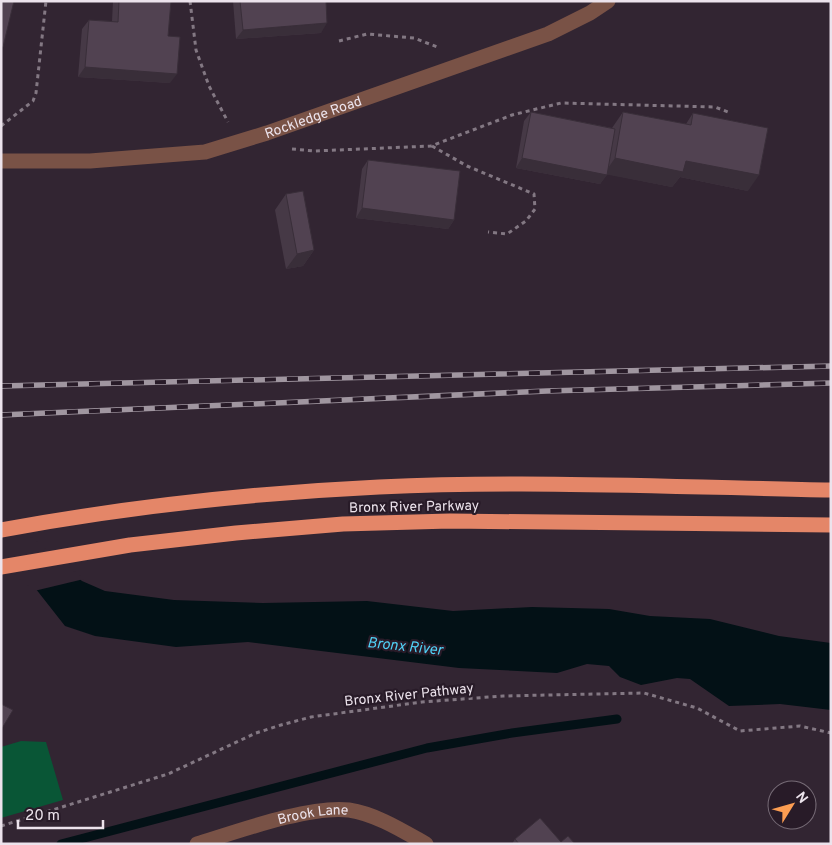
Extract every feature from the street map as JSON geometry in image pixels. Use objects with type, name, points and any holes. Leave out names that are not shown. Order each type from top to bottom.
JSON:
[{"type":"highway","name":"Bronx River Parkway","points":[[1,530],[181,502],[380,487],[587,486],[831,490]]},
{"type":"highway","name":"Bronx River Parkway","points":[[1,567],[130,545],[219,534],[394,522],[596,521],[831,525]]},
{"type":"street","name":"Rockledge Road","points":[[1,161],[90,161],[205,152],[267,133],[457,64],[548,34],[590,13],[608,1]]},
{"type":"street","name":"Brook Lane","points":[[197,844],[267,823],[326,810],[350,810],[378,819],[426,844]]},
{"type":"path","points":[[1,126],[33,101],[36,93],[46,1]]},
{"type":"path","points":[[190,1],[196,50],[209,86],[239,142]]},
{"type":"path","points":[[339,42],[366,34],[414,38],[438,46],[457,64]]},
{"type":"path","points":[[267,133],[287,148],[306,150],[431,146],[512,115],[561,103],[715,107],[728,112]]},
{"type":"path","points":[[431,146],[467,166],[534,194],[535,209],[526,221],[507,234],[488,232]]},
{"type":"path","name":"Bronx River Pathway","points":[[1,826],[168,774],[256,733],[281,724],[310,717],[422,702],[503,696],[644,693],[697,708],[740,731],[800,726],[831,733]]},
{"type":"green space","points":[[21,741],[46,742],[63,800],[1,818],[1,747]]},
{"type":"water","name":"Bronx River","points":[[1,517],[82,581],[105,591],[174,600],[263,603],[367,601],[453,611],[532,607],[609,609],[650,616],[710,619],[779,636],[831,643],[831,710],[780,704],[729,706],[690,679],[677,678],[641,685],[620,677],[609,666],[587,664],[557,673],[459,668],[248,642],[176,647],[95,636],[65,626],[32,584]]},
{"type":"pier","points":[[1,514],[84,579],[34,591],[1,563]]},
{"type":"building","points":[[1,1],[14,1],[3,47],[1,47]]},
{"type":"building","points":[[119,1],[171,1],[168,36],[180,37],[177,74],[85,67],[89,20],[118,22]]},
{"type":"building","points":[[240,1],[326,1],[327,23],[243,30]]},
{"type":"building","points":[[531,112],[615,129],[607,175],[522,158]]},
{"type":"building","points":[[623,112],[691,125],[693,113],[768,128],[759,175],[686,161],[683,172],[615,158]]},
{"type":"building","points":[[368,160],[460,171],[454,220],[362,208]]},
{"type":"building","points":[[303,191],[314,250],[297,254],[286,194]]},
{"type":"building","points":[[1,704],[13,710],[1,730]]},
{"type":"building","points":[[540,818],[561,842],[568,836],[575,844],[519,844],[515,839]]},
{"type":"waterway","points":[[61,844],[427,748],[512,733],[617,719]]},
{"type":"railway","points":[[1,386],[831,366]]},
{"type":"railway","points":[[1,415],[547,391],[831,383]]}]
